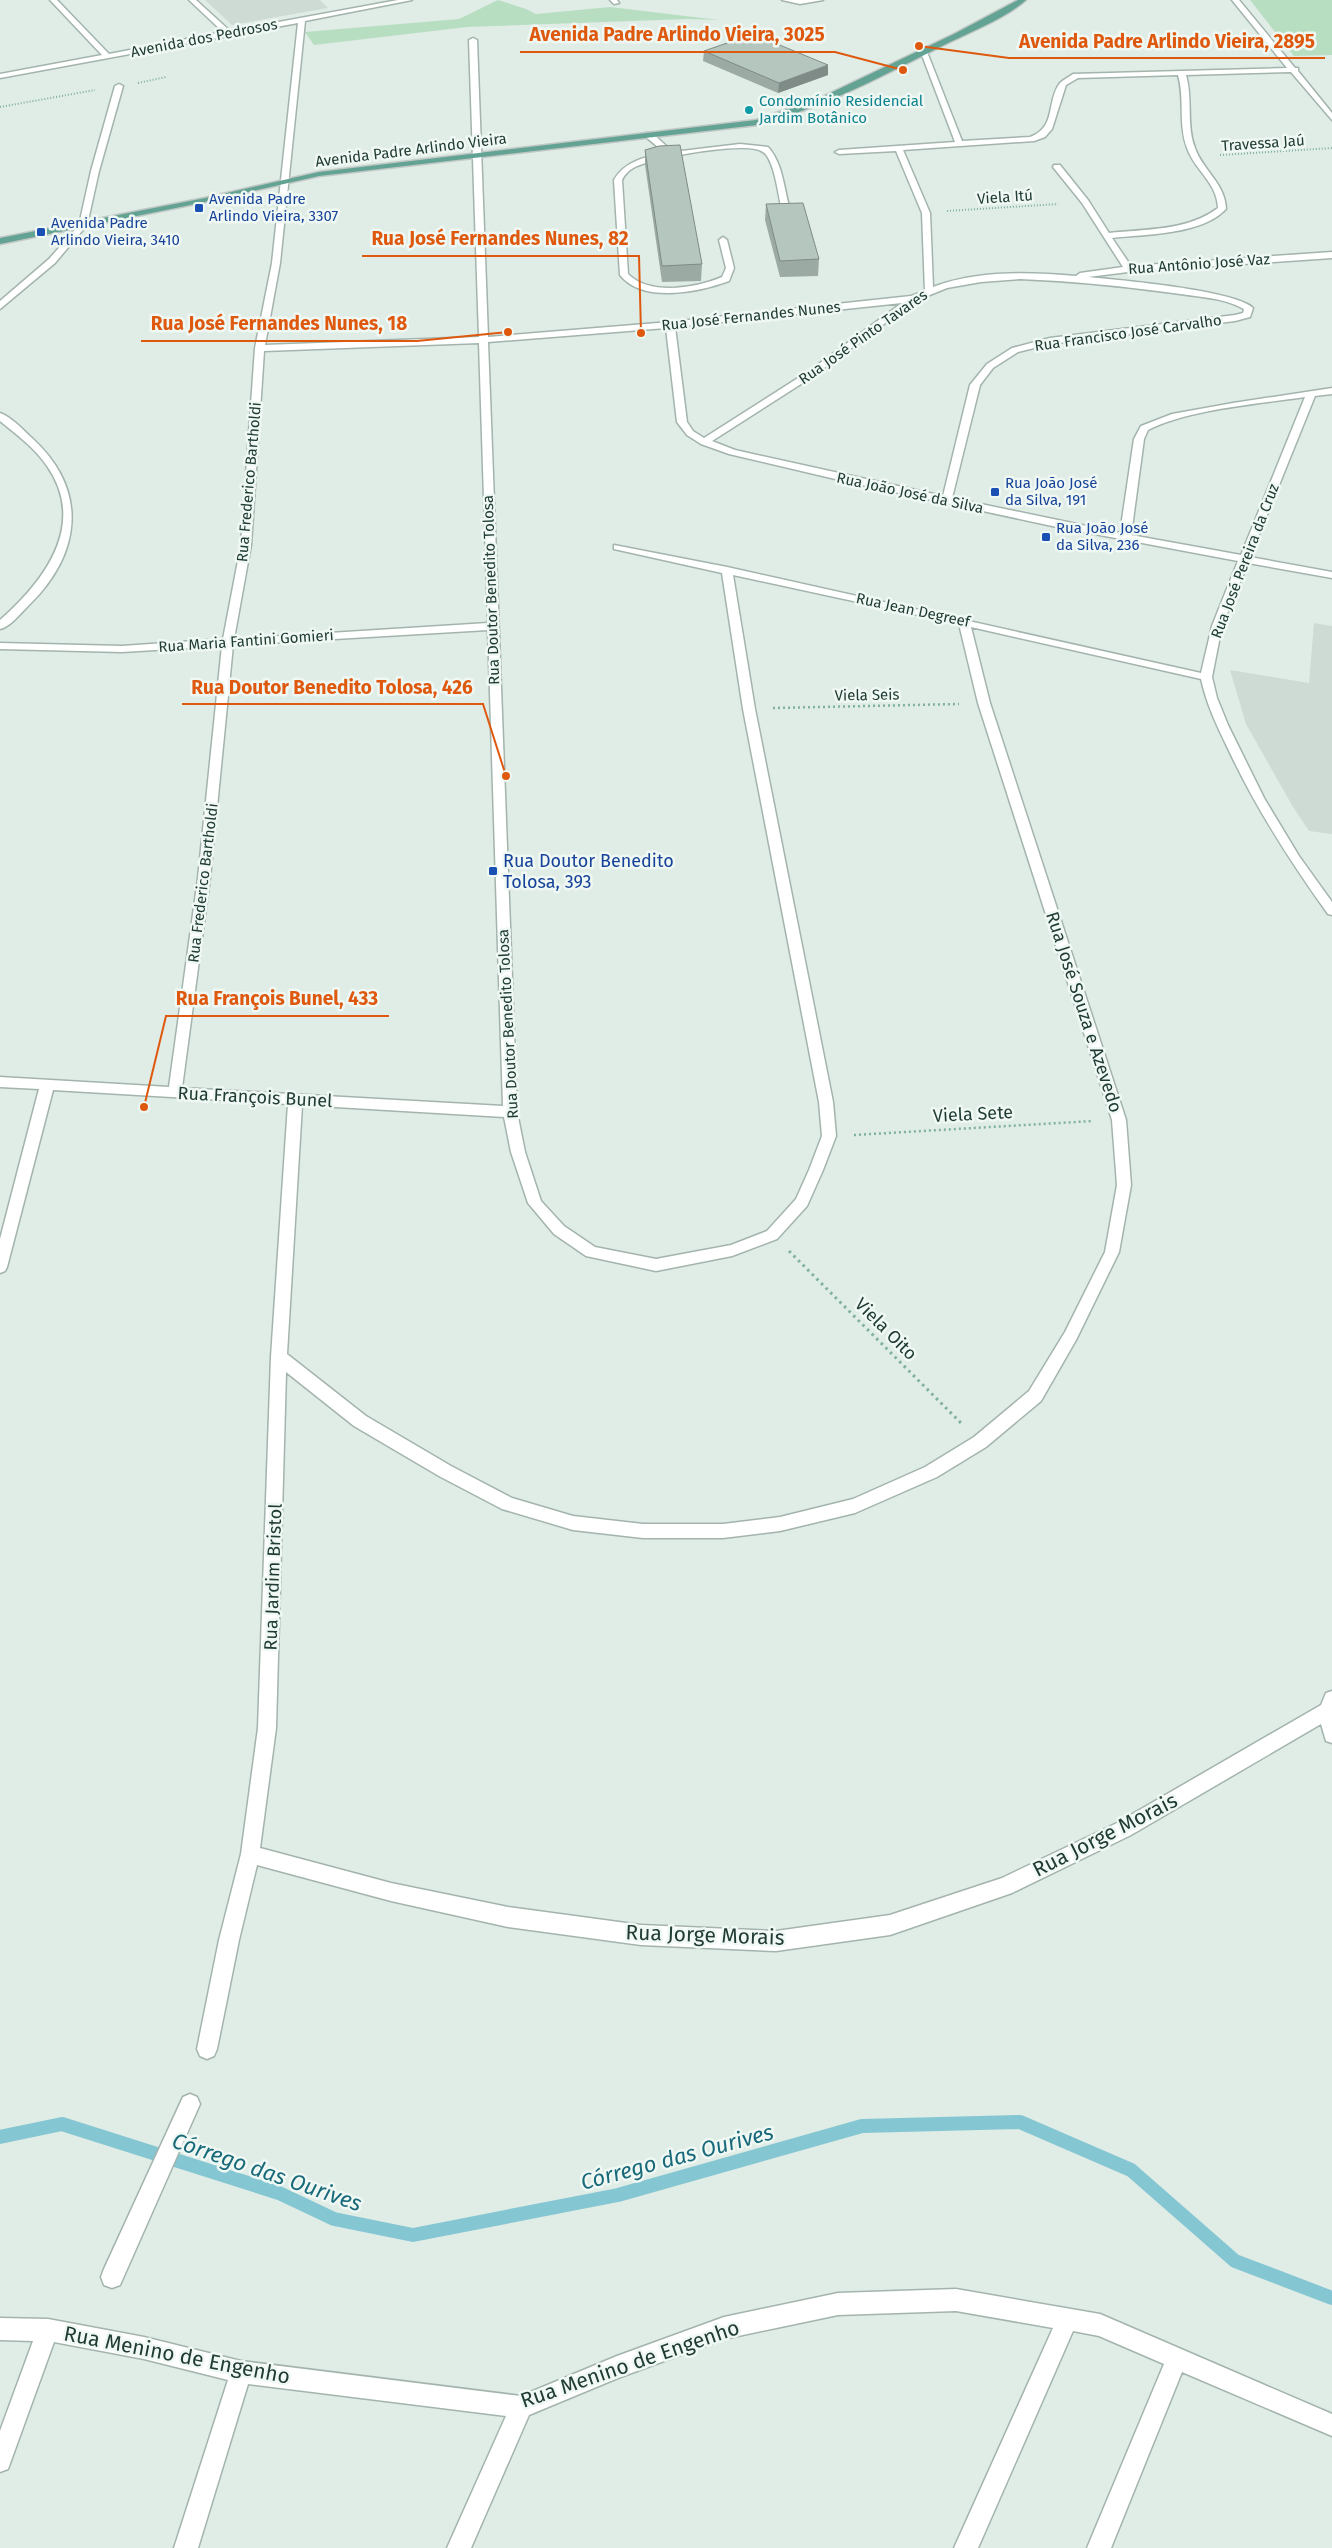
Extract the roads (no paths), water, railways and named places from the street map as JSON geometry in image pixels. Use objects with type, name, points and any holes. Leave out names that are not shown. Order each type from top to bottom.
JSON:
[{"type":"main road","name":"Avenida Padre Arlindo Vieira","points":[[0,241],[351,169],[476,156],[710,127],[724,128],[794,112],[923,52],[1022,0]]},
{"type":"street","points":[[53,0],[107,56]]},
{"type":"street","points":[[192,0],[228,33]]},
{"type":"street","name":"Avenida dos Pedrosos","points":[[0,76],[408,0]]},
{"type":"street","points":[[785,0],[800,2],[820,0]]},
{"type":"street","points":[[1235,0],[1295,70],[1332,118]]},
{"type":"street","name":"Rua Frederico Bartholdi","points":[[175,1092],[207,859],[228,642],[246,545],[260,348],[276,263],[282,182],[291,135],[302,20]]},
{"type":"street","name":"Rua Doutor Benedito Tolosa","points":[[473,40],[510,1112],[518,1152],[535,1204],[559,1230],[591,1252],[656,1265],[732,1250],[772,1235],[802,1202],[829,1136],[826,1102],[810,1011],[750,709],[727,570]]},
{"type":"street","points":[[923,52],[960,145]]},
{"type":"street","points":[[839,152],[1024,140],[1042,135],[1049,127],[1063,84],[1076,76],[1295,70]]},
{"type":"street","points":[[1107,236],[1184,225],[1217,214],[1222,209],[1223,198],[1214,181],[1195,157],[1188,137],[1186,89],[1181,72]]},
{"type":"street","points":[[0,306],[52,261],[83,225],[95,170],[119,86]]},
{"type":"street","points":[[649,135],[672,155]]},
{"type":"street","points":[[722,240],[730,268],[726,279],[712,285],[663,289],[635,285],[624,275],[618,180],[622,171],[635,164],[672,155],[731,145],[764,148],[772,154],[785,206]]},
{"type":"street","points":[[899,149],[926,213],[930,290]]},
{"type":"street","points":[[1057,167],[1085,202],[1128,269]]},
{"type":"street","name":"Rua Antônio José Vaz","points":[[1066,279],[1128,269],[1332,255]]},
{"type":"street","name":"Rua José Pinto Tavares","points":[[704,442],[812,373],[912,299],[930,290],[980,278],[1008,276],[1066,279],[1215,296],[1234,300],[1249,308],[1247,314],[1235,318]]},
{"type":"street","name":"Rua José Fernandes Nunes","points":[[260,348],[482,340],[670,325],[912,299]]},
{"type":"street","name":"Rua Francisco José Carvalho","points":[[947,500],[975,385],[990,366],[1006,355],[1015,350],[1050,340],[1235,318]]},
{"type":"street","name":"Rua João José da Silva","points":[[670,325],[682,422],[690,433],[704,442],[742,454],[947,500],[1125,537],[1332,575]]},
{"type":"street","points":[[1125,537],[1139,439],[1144,428],[1159,420],[1195,412],[1332,391]]},
{"type":"street","name":"Rua José Pereira da Cruz","points":[[1311,394],[1217,626],[1206,677],[1211,698],[1222,725],[1258,798],[1294,858],[1332,911]]},
{"type":"street","points":[[0,416],[50,463],[65,493],[66,530],[54,567],[28,600],[0,626]]},
{"type":"street","name":"Rua Jean Degreef","points":[[618,547],[1206,677]]},
{"type":"street","name":"Rua José Souza e Azevedo","points":[[279,1357],[360,1421],[445,1471],[508,1504],[573,1524],[643,1531],[723,1531],[780,1524],[855,1506],[931,1472],[980,1442],[1036,1396],[1071,1336],[1112,1252],[1124,1186],[1119,1120],[984,703],[964,622]]},
{"type":"street","name":"Rua Maria Fantini Gomieri","points":[[0,646],[122,649],[492,626]]},
{"type":"street","name":"Rua François Bunel","points":[[0,1082],[510,1112]]},
{"type":"street","points":[[0,1267],[47,1086]]},
{"type":"street","name":"Rua Jardim Bristol","points":[[207,2049],[229,1940],[250,1854],[267,1719],[272,1622],[279,1357],[295,1100]]},
{"type":"street","points":[[1329,1705],[1332,1735]]},
{"type":"street","name":"Rua Jorge Morais","points":[[250,1854],[391,1892],[508,1918],[641,1935],[776,1941],[890,1925],[1005,1886],[1124,1829],[1329,1705]]},
{"type":"street","points":[[112,2277],[190,2104]]},
{"type":"street","name":"Rua Menino de Engenho","points":[[0,2329],[48,2330],[144,2348],[241,2372],[521,2407],[617,2367],[724,2328],[838,2304],[956,2300],[1100,2325],[1332,2425]]},
{"type":"street","points":[[966,2548],[1067,2320]]},
{"type":"street","points":[[0,2461],[48,2330]]},
{"type":"street","points":[[1100,2548],[1177,2358]]},
{"type":"street","points":[[186,2548],[241,2372]]},
{"type":"street","points":[[459,2548],[521,2407]]},
{"type":"waterway","name":"Córrego das Ourives","points":[[0,2137],[62,2124],[279,2193],[334,2219],[413,2235],[618,2195],[862,2126],[1020,2122],[1131,2170],[1235,2261],[1332,2298]]},
{"type":"place","name":"Avenida Padre Arlindo Vieira, 2895","points":[[919,46]]},
{"type":"place","name":"Avenida Padre Arlindo Vieira, 3025","points":[[903,70]]},
{"type":"place","name":"Condomínio Residencial Jardim Botânico","points":[[749,110]]},
{"type":"place","name":"Avenida Padre Arlindo Vieira, 3307","points":[[199,208]]},
{"type":"place","name":"Avenida Padre Arlindo Vieira, 3410","points":[[41,232]]},
{"type":"place","name":"Rua José Fernandes Nunes, 18","points":[[508,332]]},
{"type":"place","name":"Rua José Fernandes Nunes, 82","points":[[641,333]]},
{"type":"place","name":"Rua João José da Silva, 191","points":[[995,492]]},
{"type":"place","name":"Rua João José da Silva, 236","points":[[1046,537]]},
{"type":"place","name":"Rua Doutor Benedito Tolosa, 426","points":[[506,776]]},
{"type":"place","name":"Rua Doutor Benedito Tolosa, 393","points":[[493,871]]},
{"type":"place","name":"Rua François Bunel, 433","points":[[144,1107]]}]
